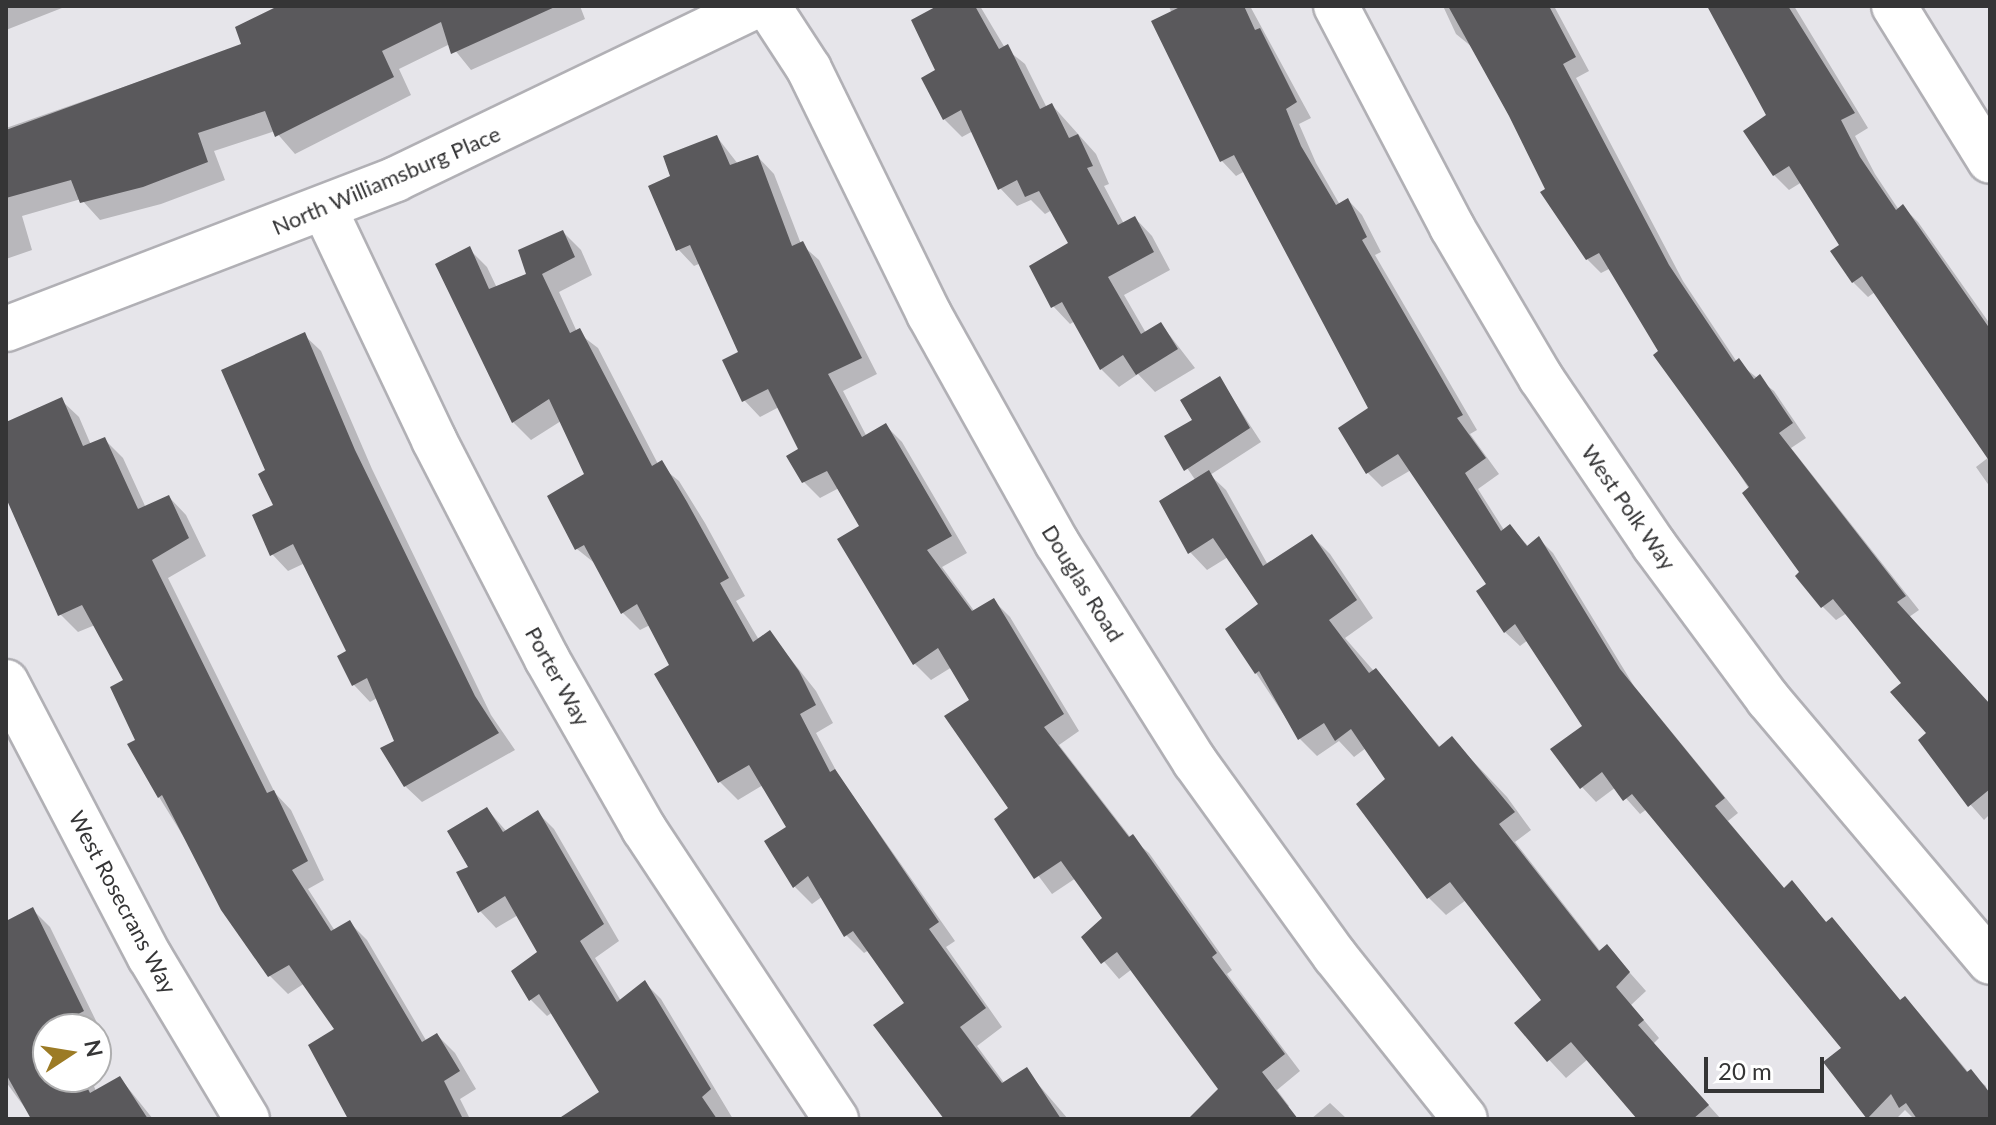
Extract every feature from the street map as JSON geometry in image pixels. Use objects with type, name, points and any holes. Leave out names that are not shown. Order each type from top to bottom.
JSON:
[{"type":"street","name":"North Williamsburg Place","points":[[6,329],[324,208],[530,119],[755,6]]},
{"type":"street","name":"Douglas Road","points":[[768,6],[809,69],[929,314],[1065,556],[1204,775],[1335,956],[1465,1119]]},
{"type":"street","name":"West Polk Way","points":[[1336,6],[1509,323],[1654,545],[1768,699],[1990,962]]},
{"type":"street","points":[[1894,6],[1990,161]]},
{"type":"street","name":"Porter Way","points":[[324,208],[434,440],[554,672],[644,829],[836,1119]]},
{"type":"street","name":"West Rosecrans Way","points":[[6,682],[150,957],[247,1119]]},
{"type":"building","points":[[278,6],[557,6],[451,54],[441,22],[382,51],[394,77],[275,137],[265,111],[198,133],[208,162],[143,187],[80,203],[71,180],[6,198],[6,130],[241,44],[235,27]]},
{"type":"building","points":[[937,6],[975,6],[999,49],[1008,44],[1040,109],[1052,103],[1069,138],[1078,134],[1093,166],[1087,168],[1118,225],[1135,216],[1154,252],[1108,277],[1141,334],[1161,322],[1178,349],[1136,375],[1123,355],[1100,370],[1062,302],[1051,308],[1029,266],[1068,243],[1039,191],[1025,197],[1017,180],[998,190],[961,110],[943,120],[921,78],[935,70],[911,20]]},
{"type":"building","points":[[1182,6],[1244,6],[1255,30],[1260,28],[1297,102],[1286,109],[1301,146],[1336,205],[1348,198],[1367,237],[1362,240],[1463,415],[1457,418],[1486,458],[1465,473],[1501,531],[1510,524],[1527,546],[1539,536],[1620,669],[1725,798],[1715,806],[1784,888],[1792,880],[1826,922],[1832,917],[1900,1000],[1905,996],[1967,1072],[1971,1069],[1990,1093],[1990,1119],[1917,1119],[1906,1103],[1899,1108],[1891,1094],[1867,1119],[1823,1062],[1841,1048],[1632,794],[1623,801],[1602,772],[1580,789],[1550,749],[1582,726],[1515,624],[1504,633],[1476,591],[1486,584],[1398,454],[1366,474],[1338,428],[1368,408],[1234,155],[1220,162],[1151,21]]},
{"type":"building","points":[[1448,6],[1549,6],[1576,57],[1563,64],[1669,265],[1734,362],[1739,358],[1754,379],[1760,374],[1793,423],[1779,433],[1906,596],[1897,602],[1990,704],[1990,789],[1968,807],[1918,740],[1926,733],[1890,692],[1901,683],[1833,599],[1821,608],[1795,576],[1799,572],[1742,493],[1749,487],[1653,355],[1658,351],[1599,253],[1586,260],[1540,192],[1545,189],[1509,116]]},
{"type":"building","points":[[1707,6],[1788,6],[1855,113],[1841,120],[1860,157],[1896,210],[1903,204],[1990,329],[1990,462],[1862,276],[1852,283],[1830,251],[1839,245],[1789,166],[1773,176],[1743,131],[1766,115]]},
{"type":"building","points":[[717,135],[730,165],[758,155],[792,246],[803,241],[836,306],[862,358],[828,374],[862,437],[886,423],[952,536],[927,550],[972,611],[994,598],[1064,714],[1044,727],[1129,837],[1133,834],[1217,953],[1212,957],[1285,1054],[1262,1072],[1298,1119],[1188,1119],[1218,1089],[1117,952],[1101,964],[1081,937],[1102,918],[1061,861],[1034,879],[994,819],[1008,808],[944,716],[969,700],[938,648],[913,665],[837,539],[859,526],[827,471],[802,483],[786,456],[798,449],[768,389],[742,402],[722,360],[738,352],[690,245],[676,251],[648,186],[670,176],[663,156]]},
{"type":"building","points":[[563,230],[575,257],[542,274],[570,333],[580,328],[652,466],[662,460],[687,502],[729,578],[720,583],[753,642],[770,630],[799,671],[816,705],[800,714],[830,772],[835,769],[939,922],[929,929],[986,1008],[960,1027],[1002,1083],[1027,1067],[1061,1119],[944,1119],[873,1025],[904,1003],[853,931],[844,937],[808,876],[793,888],[764,841],[786,827],[749,765],[718,783],[654,674],[669,665],[637,604],[621,614],[584,545],[575,550],[547,496],[584,474],[549,399],[512,423],[435,264],[470,246],[489,289],[526,274],[518,250]]},
{"type":"building","points":[[305,332],[355,450],[475,696],[499,733],[404,787],[380,748],[394,741],[367,678],[352,686],[337,656],[346,651],[293,544],[270,556],[252,515],[273,505],[258,474],[265,470],[221,370]]},
{"type":"building","points":[[1220,376],[1250,428],[1184,471],[1164,436],[1192,420],[1180,400]]},
{"type":"building","points":[[62,397],[83,446],[105,437],[138,509],[169,495],[189,538],[152,560],[267,793],[274,790],[308,861],[292,870],[331,931],[350,920],[422,1042],[437,1033],[460,1071],[444,1081],[463,1119],[348,1119],[308,1045],[334,1029],[289,965],[268,977],[221,910],[162,795],[158,798],[127,744],[135,740],[110,687],[123,680],[82,605],[58,616],[6,498],[6,422]]},
{"type":"building","points":[[1209,470],[1263,566],[1312,534],[1357,600],[1329,620],[1369,673],[1376,668],[1439,747],[1452,736],[1515,812],[1499,824],[1599,951],[1607,944],[1630,972],[1616,987],[1644,1020],[1638,1025],[1709,1105],[1693,1119],[1637,1119],[1571,1042],[1547,1062],[1514,1023],[1541,1000],[1450,882],[1427,899],[1356,804],[1385,779],[1351,729],[1335,741],[1324,723],[1298,740],[1259,671],[1255,674],[1225,629],[1258,604],[1213,538],[1188,554],[1159,501]]},
{"type":"building","points":[[487,807],[503,832],[538,810],[604,924],[580,941],[617,1002],[645,980],[711,1089],[702,1097],[717,1119],[558,1119],[599,1092],[539,994],[529,1001],[511,971],[537,952],[505,896],[478,913],[456,872],[468,867],[447,831]]},
{"type":"building","points":[[33,907],[84,1011],[32,1013],[32,1093],[112,1093],[112,1081],[120,1076],[148,1119],[31,1119],[6,1074],[6,921]]}]
